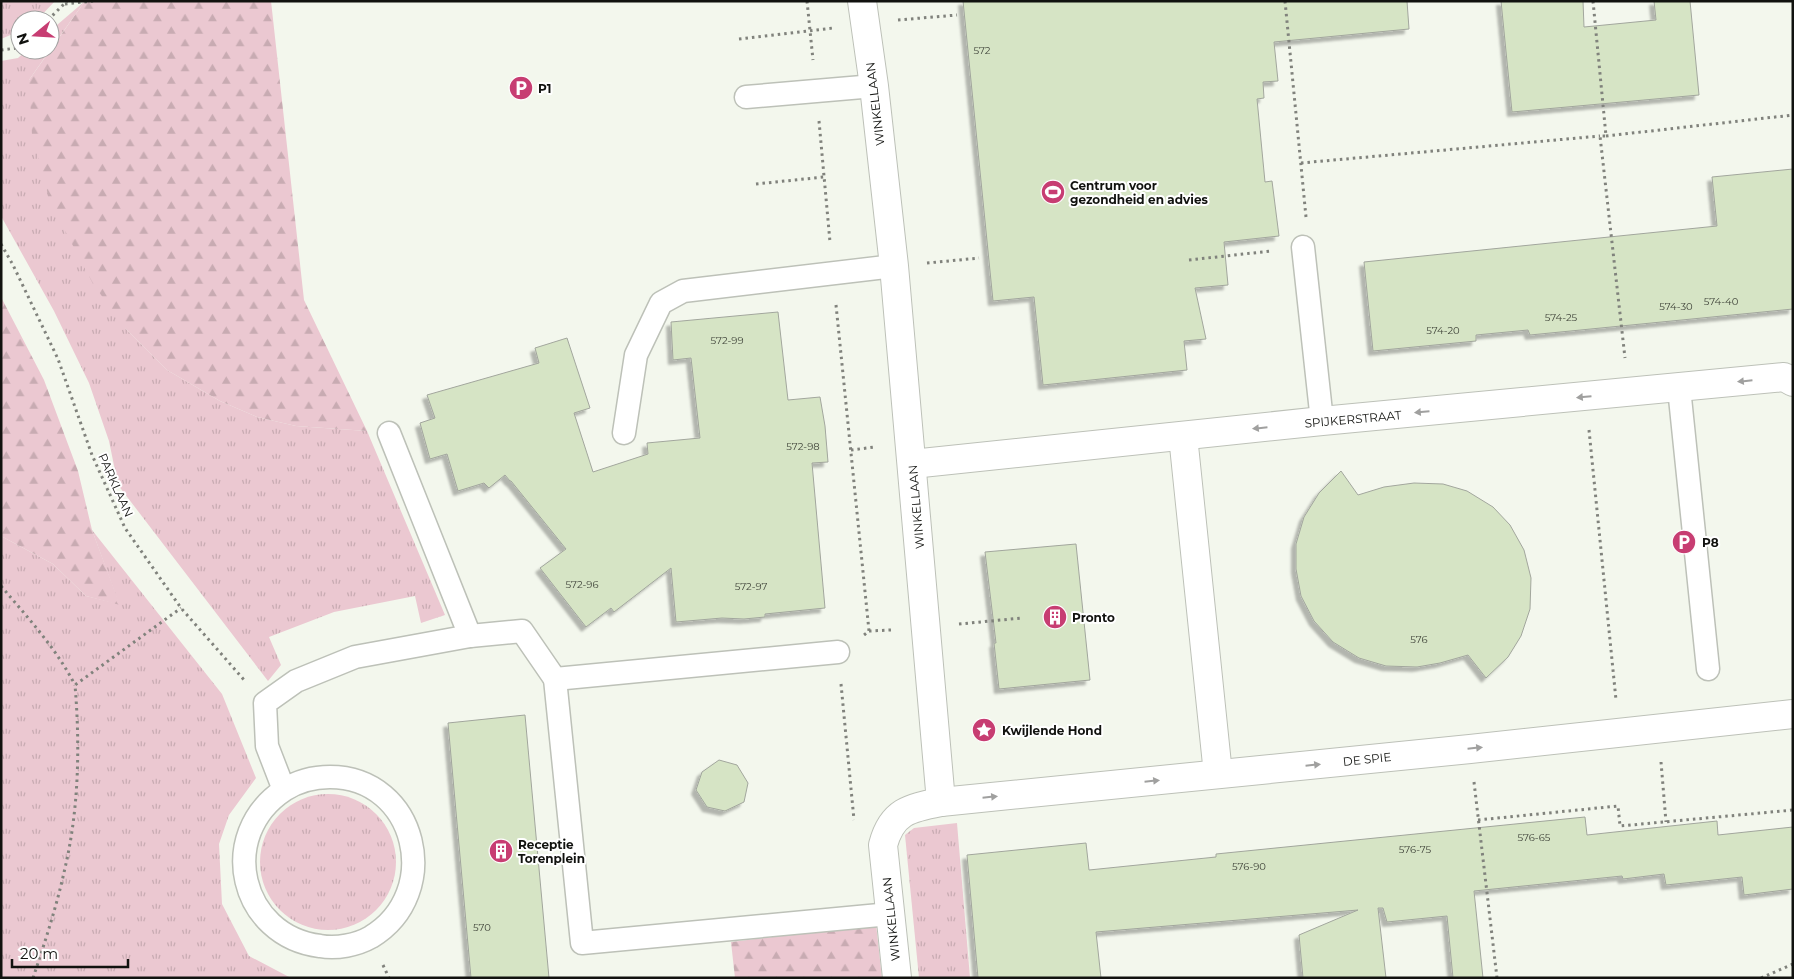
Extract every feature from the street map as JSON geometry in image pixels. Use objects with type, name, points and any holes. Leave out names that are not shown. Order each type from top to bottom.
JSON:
[{"type":"street","name":"WINKELLAAN","points":[[862,1],[874,86],[894,266],[941,802],[911,808],[897,816],[887,830],[883,845],[897,978]]},
{"type":"street","name":"SPIJKERSTRAAT","points":[[912,464],[1322,421],[1784,377],[1793,382]]},
{"type":"street","points":[[1183,436],[1218,774]]},
{"type":"street","name":"DE SPIE","points":[[941,802],[1470,749],[1793,714]]},
{"type":"lane","points":[[746,97],[874,86]]},
{"type":"lane","points":[[1303,247],[1322,421]]},
{"type":"lane","points":[[624,433],[636,355],[661,302],[683,292],[894,266]]},
{"type":"lane","points":[[1679,388],[1708,670]]},
{"type":"lane","points":[[389,433],[470,636]]},
{"type":"lane","points":[[284,790],[267,746],[265,703],[296,681],[355,657],[470,636],[522,632],[555,678],[582,943],[890,914]]},
{"type":"lane","points":[[555,678],[838,652]]},
{"type":"lane","points":[[316,777],[339,777],[363,784],[384,796],[400,814],[409,832],[414,852],[414,872],[409,892],[400,910],[387,925],[370,937],[350,945],[328,948],[306,945],[286,936],[269,923],[255,905],[247,885],[243,861],[247,838],[257,816],[273,798],[284,790],[293,784],[316,777]]},
{"type":"path","points":[[66,3],[93,1]]},
{"type":"path","points":[[807,1],[869,631],[838,652],[855,829]]},
{"type":"path","points":[[1189,260],[1303,247],[1308,238],[1285,1]]},
{"type":"path","points":[[1593,1],[1606,136]]},
{"type":"path","points":[[1301,163],[1606,136],[1793,116]]},
{"type":"path","points":[[1600,136],[1628,393]]},
{"type":"path","points":[[756,184],[824,176]]},
{"type":"path","name":"PARKLAAN","points":[[1,244],[58,359],[92,455],[125,528],[181,608],[265,703]]},
{"type":"path","points":[[894,266],[978,258]]},
{"type":"path","points":[[1586,397],[1619,733]]},
{"type":"path","points":[[1,586],[47,641],[75,685],[78,750],[74,811],[66,866],[34,978]]},
{"type":"path","points":[[75,685],[181,608]]},
{"type":"path","points":[[1658,729],[1666,822]]},
{"type":"path","points":[[1470,749],[1497,978]]},
{"type":"path","points":[[1478,820],[1618,806],[1620,826],[1793,810]]},
{"type":"path","points":[[1760,978],[1793,964]]},
{"type":"green space","points":[[1,1],[55,1],[46,10],[10,10],[10,35],[1,39]]},
{"type":"green space","points":[[85,1],[60,36],[60,22]]},
{"type":"green space","points":[[85,1],[271,1],[304,300],[367,431],[296,426],[257,417],[220,401],[167,370],[126,329],[93,284],[50,202],[32,135],[29,80],[43,60],[60,60],[60,36]]},
{"type":"green space","points":[[43,60],[29,80],[126,329],[167,370],[220,401],[257,417],[296,426],[367,431],[445,615],[421,623],[415,596],[334,612],[269,637],[281,665],[268,681],[118,485],[109,441],[89,383],[54,311],[1,216],[1,61]]},
{"type":"green space","points":[[1,297],[44,380],[78,471],[92,530],[120,605],[86,596],[53,564],[1,536]]},
{"type":"green space","points":[[92,530],[222,694],[256,778],[229,815],[219,844],[222,904],[249,956],[291,978],[1,978],[1,536],[53,564],[86,596],[119,604]]},
{"type":"green space","points":[[328,794],[354,799],[366,805],[376,814],[385,824],[391,836],[396,862],[391,888],[385,900],[376,910],[366,919],[354,925],[328,930],[302,925],[290,919],[280,910],[271,900],[265,888],[260,862],[265,836],[271,824],[280,814],[290,805],[302,799]]},
{"type":"green space","points":[[957,823],[970,978],[919,978],[905,835],[914,828]]},
{"type":"green space","points":[[876,924],[882,978],[735,978],[731,942]]},
{"type":"building","name":"Centrum voor gezondheid en advies","points":[[963,1],[1407,1],[1409,29],[1274,42],[1278,81],[1263,82],[1264,98],[1257,99],[1265,182],[1272,181],[1279,236],[1224,242],[1228,285],[1195,288],[1206,339],[1184,341],[1187,370],[1043,385],[1034,297],[993,301]]},
{"type":"building","points":[[1501,1],[1583,1],[1584,27],[1656,20],[1654,1],[1690,1],[1699,95],[1512,112]]},
{"type":"building","points":[[1793,169],[1793,309],[1530,335],[1528,330],[1476,335],[1476,341],[1373,351],[1364,262],[1717,226],[1712,177]]},
{"type":"building","points":[[778,312],[788,400],[820,397],[825,426],[828,462],[812,463],[825,608],[765,614],[765,617],[744,619],[722,618],[676,622],[671,568],[614,612],[611,608],[586,627],[540,568],[566,549],[511,481],[505,475],[489,488],[484,483],[458,491],[447,454],[430,459],[420,423],[435,418],[427,395],[539,363],[535,348],[567,338],[590,408],[574,413],[593,472],[648,454],[647,443],[700,438],[691,358],[673,360],[671,322]]},
{"type":"building","points":[[1341,471],[1358,495],[1384,487],[1414,483],[1443,484],[1467,491],[1493,507],[1510,525],[1524,550],[1531,578],[1530,609],[1521,636],[1508,657],[1486,678],[1468,655],[1417,667],[1386,666],[1359,658],[1333,642],[1314,621],[1301,596],[1296,569],[1296,544],[1304,517],[1319,493]]},
{"type":"building","name":"Pronto","points":[[1076,544],[1090,680],[999,689],[994,643],[996,643],[985,552]]},
{"type":"building","name":"Receptie Torenplein","points":[[525,715],[549,978],[471,978],[448,723]]},
{"type":"building","points":[[719,760],[737,765],[748,783],[744,802],[725,811],[707,807],[696,790],[702,772]]},
{"type":"building","points":[[1585,817],[1587,835],[1717,821],[1718,835],[1793,827],[1793,889],[1744,895],[1742,877],[1666,885],[1664,874],[1623,879],[1622,876],[1474,891],[1483,978],[1453,978],[1447,916],[1387,922],[1383,908],[1378,908],[1386,978],[1303,978],[1299,935],[1358,910],[1096,932],[1101,978],[978,978],[967,855],[1086,843],[1089,870],[1216,857],[1216,854]]},
{"type":"place","name":"P1","points":[[521,88]]},
{"type":"place","name":"Centrum voor gezondheid en advies","points":[[1053,192]]},
{"type":"place","name":"P8","points":[[1684,542]]},
{"type":"place","name":"Pronto","points":[[1055,617]]},
{"type":"place","name":"Kwijlende Hond","points":[[984,730]]},
{"type":"place","name":"Receptie Torenplein","points":[[501,851]]}]
